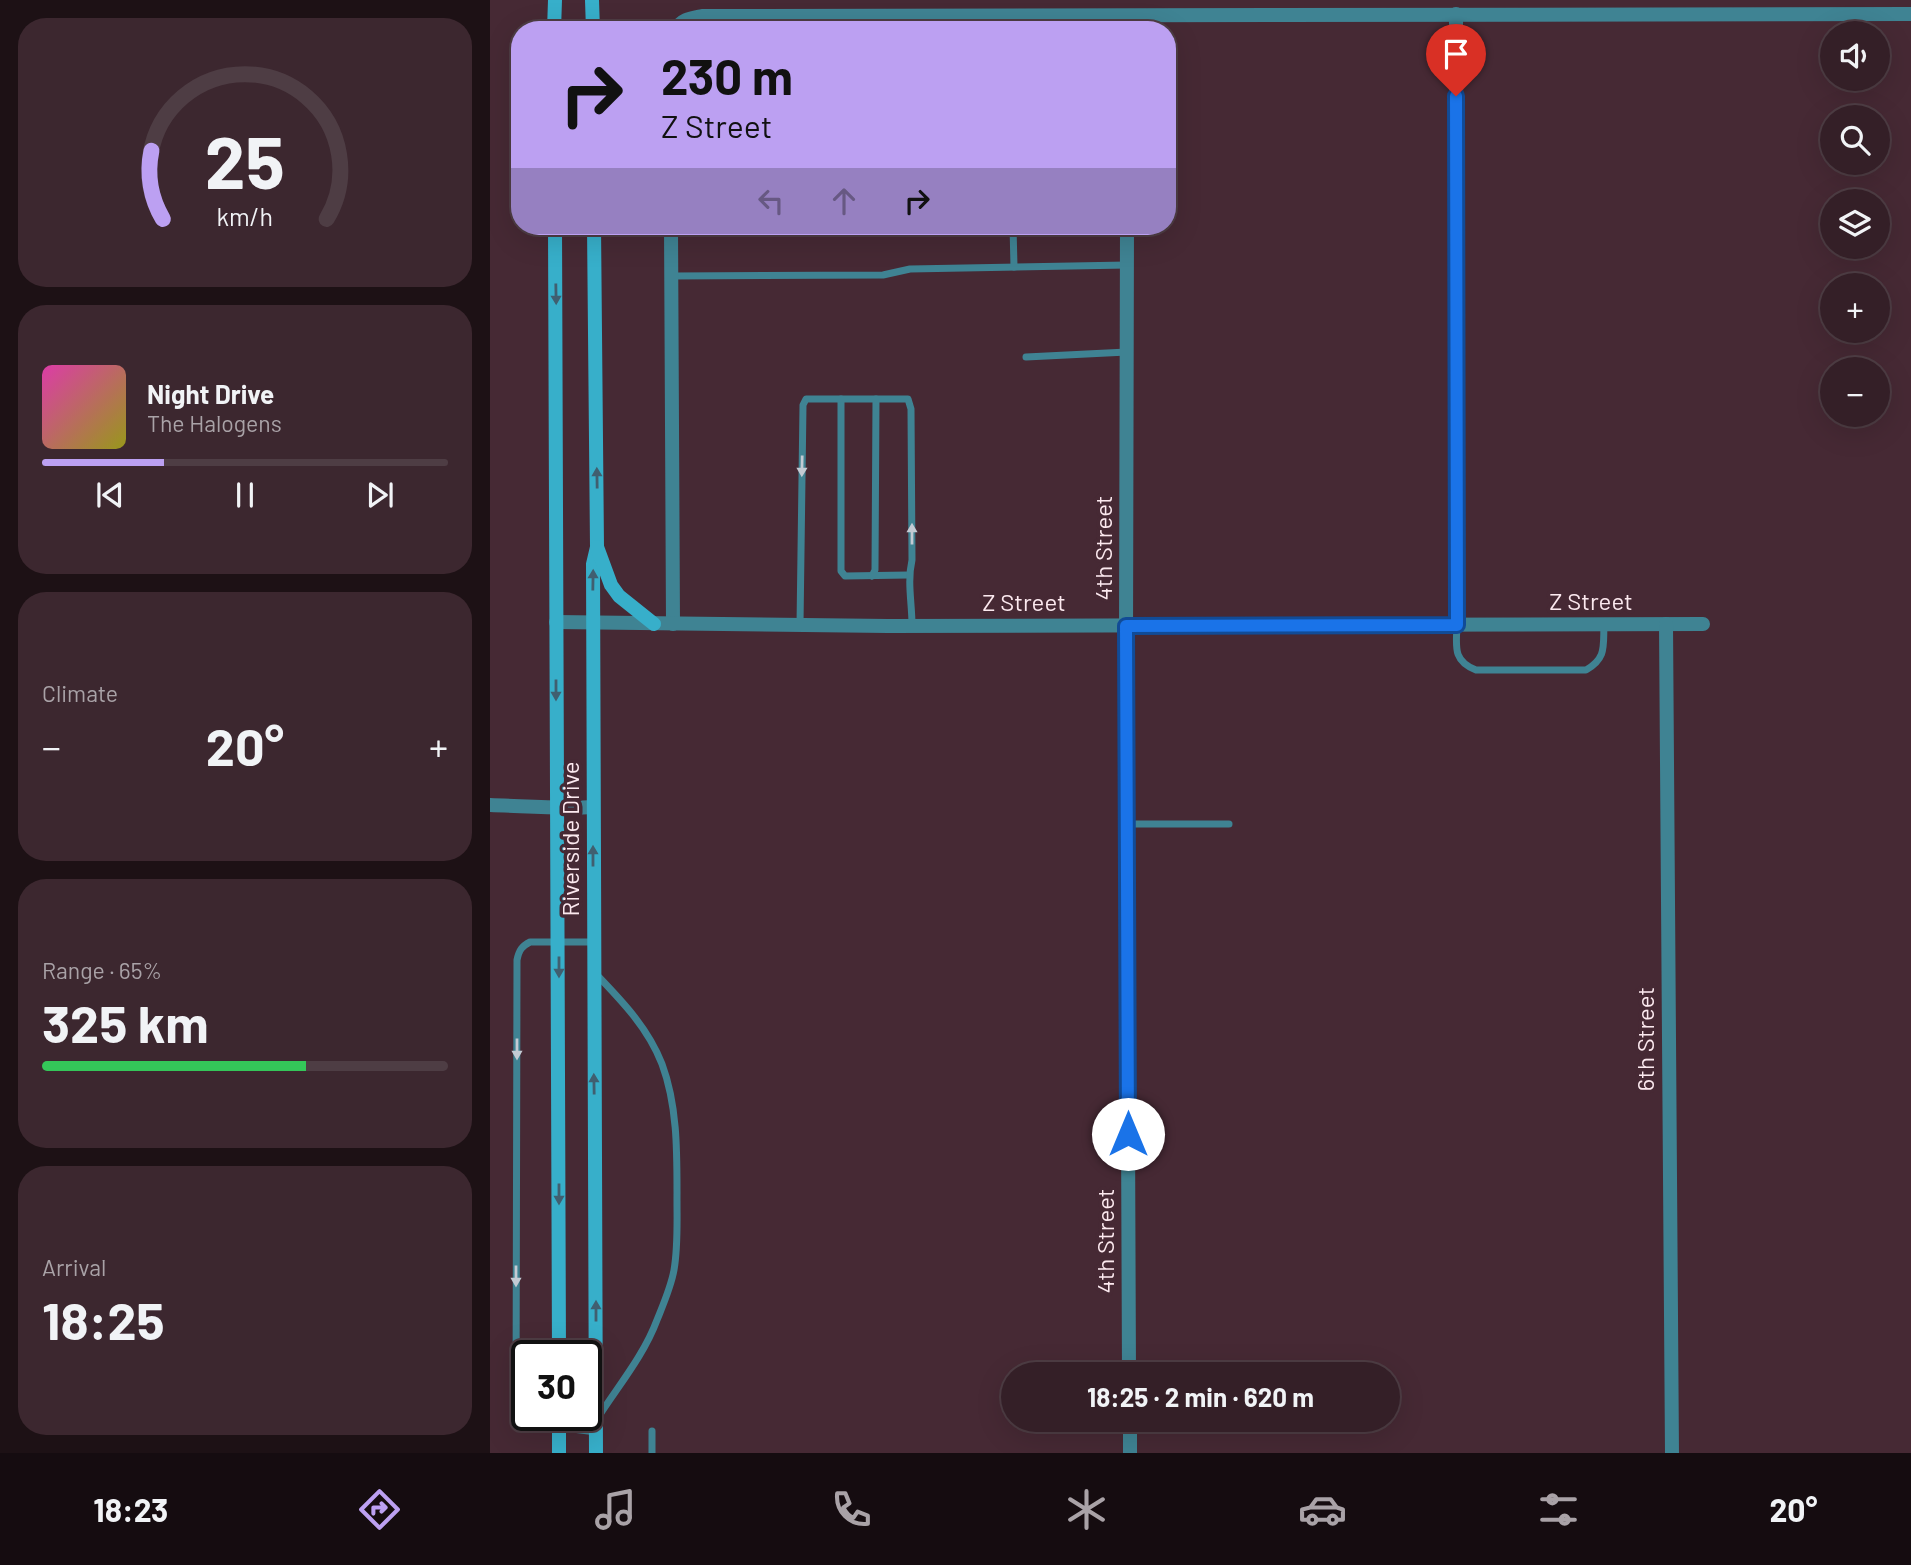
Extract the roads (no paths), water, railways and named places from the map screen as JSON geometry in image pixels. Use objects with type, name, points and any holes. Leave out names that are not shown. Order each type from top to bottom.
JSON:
[{"type":"street","points":[[554,21],[555,0]]},
{"type":"street","points":[[592,0],[593,21]]},
{"type":"street","points":[[1456,14],[1457,625]]},
{"type":"street","points":[[1167,21],[1456,14],[1911,14]]},
{"type":"street","points":[[685,21],[702,16],[959,21]]},
{"type":"street","name":"Riverside Drive","points":[[555,235],[559,1340]]},
{"type":"street","name":"Riverside Drive","points":[[594,235],[597,547],[593,564],[595,1340]]},
{"type":"street","points":[[671,235],[673,624]]},
{"type":"street","name":"4th Street","points":[[1127,235],[1129,1362]]},
{"type":"street","points":[[597,547],[611,585],[619,596],[654,624]]},
{"type":"street","name":"Z Street","points":[[556,622],[912,626],[1703,624]]},
{"type":"street","name":"6th Street","points":[[1666,624],[1672,1453]]},
{"type":"street","points":[[490,806],[544,806],[558,809],[593,807]]},
{"type":"street","points":[[559,1431],[559,1453]]},
{"type":"street","name":"Riverside Drive","points":[[596,1431],[596,1453]]},
{"type":"street","points":[[1130,1432],[1130,1453]]},
{"type":"lane","points":[[1013,235],[1014,267]]},
{"type":"lane","points":[[671,276],[883,275],[910,269],[1127,265]]},
{"type":"lane","points":[[1026,357],[1127,352]]},
{"type":"lane","points":[[800,625],[803,405],[806,399],[908,399],[911,409],[912,561],[908,575],[912,598],[912,626]]},
{"type":"lane","points":[[872,576],[875,570],[876,399]]},
{"type":"lane","points":[[841,400],[841,570],[845,576],[908,575]]},
{"type":"lane","points":[[1457,625],[1456,652],[1464,666],[1476,670],[1586,670],[1597,664],[1602,655],[1604,624]]},
{"type":"lane","points":[[1127,824],[1229,824]]},
{"type":"lane","points":[[516,1340],[518,952],[530,942],[593,942]]},
{"type":"lane","points":[[593,971],[633,1013],[651,1040],[662,1064],[670,1094],[677,1154],[674,1272],[641,1352],[602,1415]]},
{"type":"lane","points":[[652,1431],[653,1453]]}]
